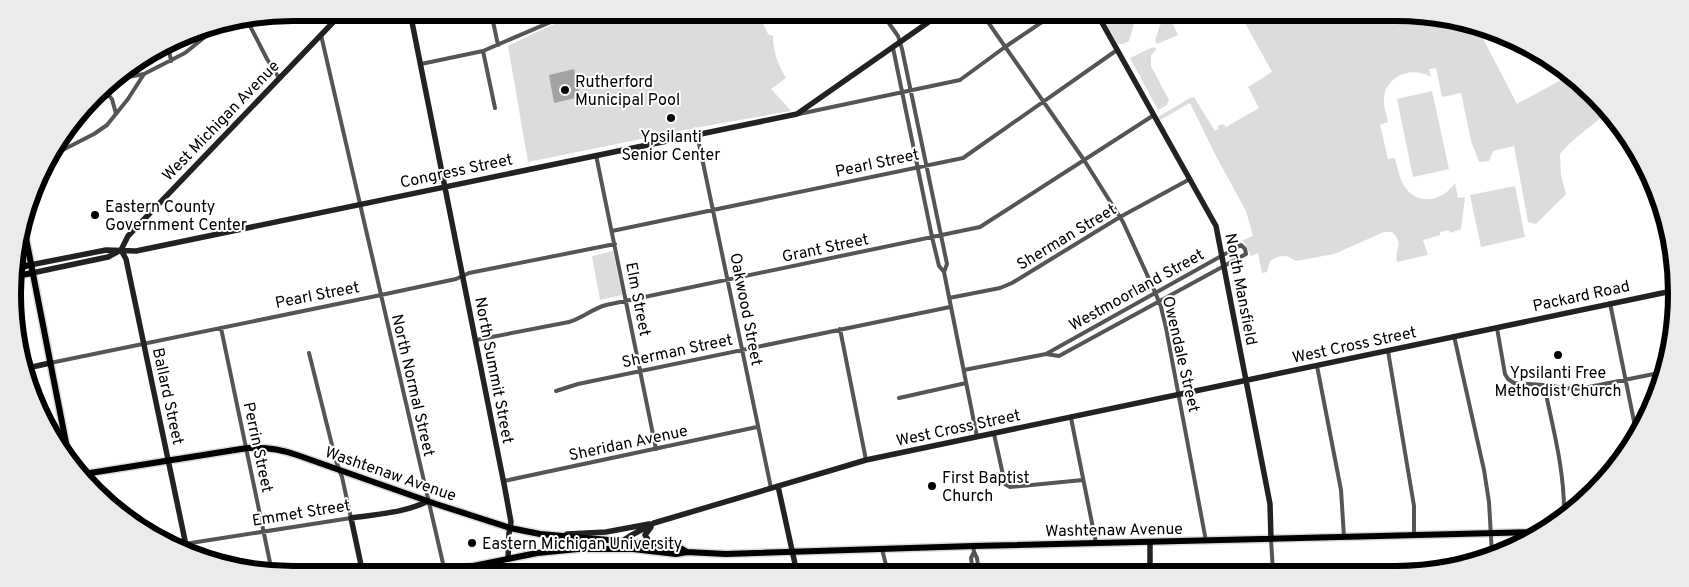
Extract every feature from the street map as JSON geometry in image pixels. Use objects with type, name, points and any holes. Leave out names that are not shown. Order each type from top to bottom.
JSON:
[{"type":"main road","points":[[26,240],[66,444]]},
{"type":"main road","points":[[23,266],[30,265]]},
{"type":"main road","points":[[22,275],[32,273]]},
{"type":"main road","name":"Washtenaw Avenue","points":[[89,473],[247,448],[280,450],[510,528],[540,534],[676,546],[687,552]]},
{"type":"main road","name":"Washtenaw Avenue","points":[[612,548],[676,554],[687,552],[726,554],[882,549],[974,549],[1096,543],[1526,532]]},
{"type":"main road","points":[[474,566],[560,550],[612,548]]},
{"type":"street","name":"West Michigan Avenue","points":[[121,250],[128,236],[335,21]]},
{"type":"street","name":"North Summit Street","points":[[412,21],[504,481],[511,522],[508,559]]},
{"type":"street","points":[[492,21],[498,45]]},
{"type":"street","points":[[420,64],[483,51],[553,21]]},
{"type":"street","points":[[887,21],[898,36],[900,43],[947,264],[944,272]]},
{"type":"street","points":[[797,114],[931,21]]},
{"type":"street","name":"Owendale Street","points":[[987,21],[1084,160],[1120,217],[1156,292],[1166,328],[1206,541]]},
{"type":"street","points":[[797,114],[911,92],[960,80],[1044,21]]},
{"type":"street","name":"North Mansfield","points":[[1101,21],[1216,226],[1270,504],[1271,539]]},
{"type":"street","points":[[250,25],[279,78]]},
{"type":"street","name":"North Normal Street","points":[[321,35],[444,566]]},
{"type":"street","points":[[130,77],[144,74],[171,61],[185,53],[206,36]]},
{"type":"street","points":[[893,48],[932,237],[939,266],[944,272],[977,437]]},
{"type":"street","name":"Pearl Street","points":[[612,231],[968,156],[1117,50]]},
{"type":"street","points":[[169,51],[171,61]]},
{"type":"street","points":[[483,51],[495,108]]},
{"type":"street","points":[[62,150],[107,125],[144,74]]},
{"type":"street","points":[[108,95],[112,99],[116,114]]},
{"type":"street","name":"Congress Street","points":[[121,250],[136,251],[797,114]]},
{"type":"street","name":"Grant Street","points":[[476,340],[569,322],[598,307],[980,227],[1154,116]]},
{"type":"street","name":"Oakwood Street","points":[[697,134],[770,488]]},
{"type":"street","name":"Elm Street","points":[[596,155],[656,449]]},
{"type":"street","name":"Sherman Street","points":[[949,298],[1000,288],[1012,283],[1120,217],[1190,179]]},
{"type":"street","name":"Pearl Street","points":[[32,367],[456,279],[469,273],[615,244]]},
{"type":"street","name":"Westmoorland Street","points":[[964,370],[1029,356],[1046,354],[1059,356],[1246,254],[1245,249],[1241,245],[1046,354]]},
{"type":"street","points":[[30,265],[106,250],[121,250]]},
{"type":"street","points":[[32,273],[108,257],[121,250]]},
{"type":"street","name":"Ballard Street","points":[[121,250],[126,259],[186,544]]},
{"type":"street","name":"Packard Road","points":[[1496,327],[1668,292]]},
{"type":"street","points":[[1610,304],[1634,424]]},
{"type":"street","name":"Sherman Street","points":[[556,391],[578,384],[950,307]]},
{"type":"street","points":[[1496,327],[1508,379],[1514,384],[1544,385],[1573,389],[1655,374]]},
{"type":"street","name":"West Cross Street","points":[[612,548],[654,523],[866,460],[1496,327]]},
{"type":"street","name":"Perrin Street","points":[[221,328],[271,564]]},
{"type":"street","points":[[840,329],[866,460]]},
{"type":"street","points":[[1454,336],[1484,470],[1492,533],[1492,548]]},
{"type":"street","points":[[1388,351],[1414,506],[1414,535]]},
{"type":"street","points":[[309,353],[336,461],[340,470],[361,566]]},
{"type":"street","points":[[1317,366],[1341,490],[1344,537]]},
{"type":"street","points":[[899,398],[966,383]]},
{"type":"street","points":[[1544,385],[1559,458],[1564,507]]},
{"type":"street","points":[[1071,418],[1096,543]]},
{"type":"street","name":"Sheridan Avenue","points":[[504,481],[757,427]]},
{"type":"street","points":[[994,434],[1005,484],[1010,487],[1083,480]]},
{"type":"street","points":[[778,486],[796,566]]},
{"type":"street","name":"Emmet Street","points":[[192,546],[264,531],[404,510],[428,501]]},
{"type":"street","points":[[556,535],[606,532],[654,523]]},
{"type":"street","points":[[650,543],[645,535],[646,531],[654,523]]},
{"type":"street","points":[[1271,539],[1273,566]]},
{"type":"street","points":[[1150,543],[1150,566]]},
{"type":"street","points":[[882,549],[886,566]]},
{"type":"street","points":[[972,566],[971,558],[974,549]]},
{"type":"street","points":[[974,549],[978,566]]},
{"type":"shaded area","points":[[563,21],[762,21],[768,34],[773,36],[776,58],[786,78],[771,89],[791,111],[700,127],[528,162],[508,46]]},
{"type":"shaded area","points":[[1105,21],[1135,21],[1129,41],[1118,44]]},
{"type":"shaded area","points":[[1166,21],[1171,21],[1178,35],[1157,44],[1155,41],[1160,25]]},
{"type":"shaded area","points":[[1244,21],[1396,21],[1449,26],[1481,36],[1517,104],[1562,79],[1588,101],[1602,117],[1570,143],[1560,154],[1561,175],[1566,194],[1536,224],[1528,222],[1514,146],[1493,151],[1489,161],[1479,162],[1471,141],[1461,93],[1442,97],[1436,68],[1429,69],[1431,77],[1416,72],[1401,75],[1390,84],[1384,99],[1388,122],[1380,125],[1388,159],[1395,158],[1403,184],[1408,191],[1422,199],[1436,198],[1450,189],[1455,183],[1458,198],[1465,197],[1461,229],[1450,233],[1449,230],[1440,232],[1440,235],[1423,240],[1428,255],[1397,262],[1398,240],[1392,232],[1384,232],[1334,254],[1296,261],[1286,256],[1277,257],[1270,261],[1267,272],[1262,273],[1258,253],[1251,256],[1243,240],[1253,236],[1246,211],[1190,103],[1160,120],[1158,117],[1194,97],[1215,131],[1219,128],[1217,126],[1223,124],[1226,127],[1259,108],[1248,87],[1272,72]]},
{"type":"shaded area","points":[[1153,47],[1157,49],[1151,55],[1151,66],[1169,100],[1167,105],[1158,110],[1130,58]]},
{"type":"shaded area","name":"Rutherford Municipal Pool","points":[[574,69],[580,97],[554,103],[549,75]]},
{"type":"shaded area","points":[[1432,91],[1449,169],[1413,177],[1397,99]]},
{"type":"shaded area","points":[[1515,186],[1525,237],[1481,247],[1470,195]]},
{"type":"shaded area","points":[[613,251],[622,295],[600,300],[592,256]]},
{"type":"place","name":"Rutherford Municipal Pool","points":[[565,90]]},
{"type":"place","name":"Ypsilanti Senior Center","points":[[671,118]]},
{"type":"place","name":"Eastern County Government Center","points":[[95,215]]},
{"type":"place","name":"Ypsilanti Free Methodist Church","points":[[1558,355]]},
{"type":"place","name":"First Baptist Church","points":[[932,486]]},
{"type":"place","name":"Eastern Michigan University","points":[[472,543]]}]
